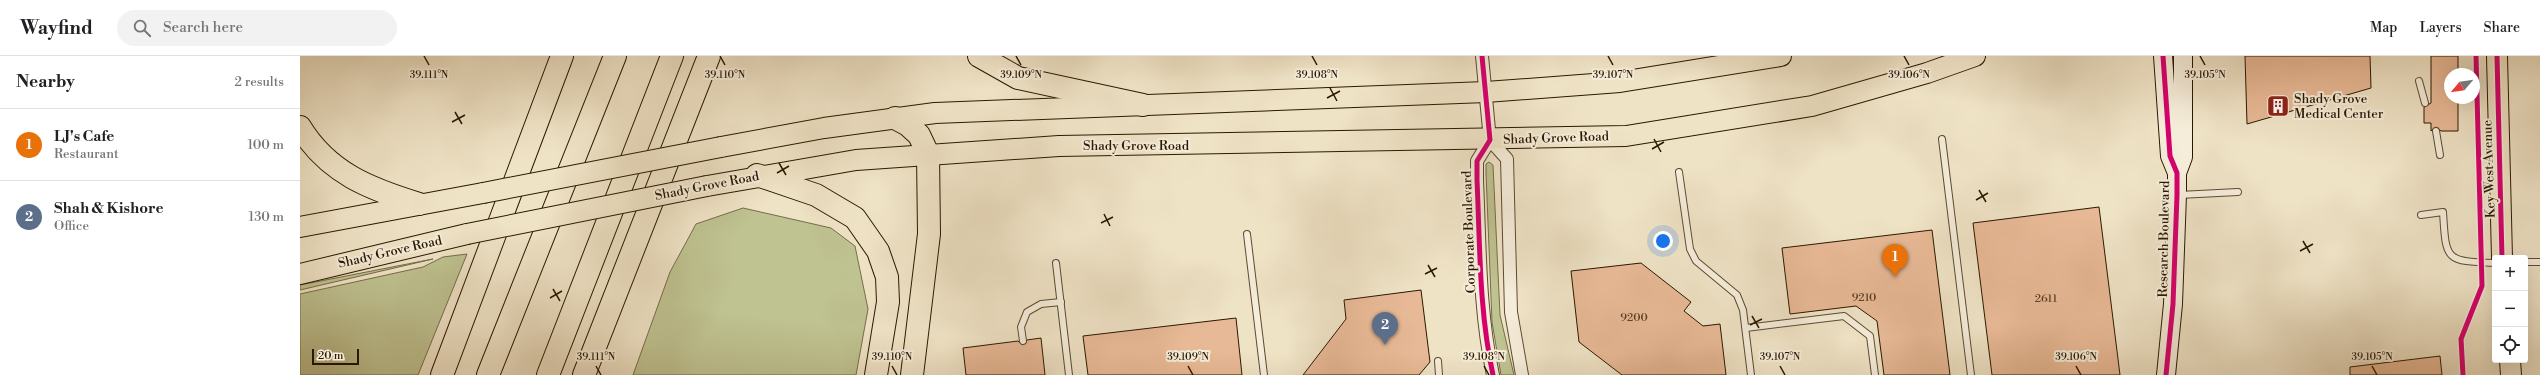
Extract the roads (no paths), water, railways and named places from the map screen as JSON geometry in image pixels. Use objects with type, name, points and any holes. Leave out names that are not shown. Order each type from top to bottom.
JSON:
[{"type":"highway","points":[[442,375],[562,56]]},
{"type":"highway","points":[[488,375],[615,56]]},
{"type":"highway","points":[[548,375],[672,56]]},
{"type":"highway","points":[[584,375],[709,56]]},
{"type":"highway","points":[[980,56],[1018,78],[1143,104]]},
{"type":"highway","points":[[895,118],[908,125],[919,135],[928,154],[929,234],[912,375]]},
{"type":"highway","points":[[300,127],[309,142],[330,164],[375,191],[419,204]]},
{"type":"highway","points":[[757,175],[816,195],[855,218],[878,251],[887,278],[888,302],[876,375]]},
{"type":"main road","points":[[300,227],[824,128],[935,113],[1486,92],[1620,82],[1781,56]]},
{"type":"main road","name":"Shady Grove Road","points":[[300,274],[467,234],[757,175],[856,160],[1059,146],[1490,140],[1626,136],[1812,106],[1927,73],[1975,56]]},
{"type":"main road","name":"Key West Avenue","points":[[2497,56],[2502,255]]},
{"type":"main road","points":[[2510,363],[2511,375]]},
{"type":"street","points":[[1482,56],[1490,140],[1506,159],[1511,312],[1522,375]]},
{"type":"street","name":"Research Boulevard","points":[[2163,56],[2170,156],[2177,173]]},
{"type":"street","name":"Research Boulevard","points":[[2166,375],[2174,304],[2177,173],[2183,157],[2183,56]]},
{"type":"street","name":"Corporate Boulevard","points":[[1490,140],[1477,161],[1477,180],[1483,307],[1486,343],[1493,375]]},
{"type":"lane","points":[[2419,81],[2425,103]]},
{"type":"lane","points":[[2436,131],[2440,155]]},
{"type":"lane","points":[[1942,139],[1971,375]]},
{"type":"lane","points":[[1679,172],[1690,249],[1696,261],[1737,295],[1743,310],[1751,375]]},
{"type":"lane","points":[[2177,195],[2238,192]]},
{"type":"lane","points":[[2421,215],[2444,212],[2445,244],[2451,257],[2458,260],[2492,263]]},
{"type":"lane","points":[[1247,234],[1264,375]]},
{"type":"lane","points":[[2528,262],[2540,262]]},
{"type":"lane","points":[[1056,263],[1069,375]]},
{"type":"lane","points":[[1022,340],[1021,327],[1027,312],[1041,304],[1060,302]]},
{"type":"lane","points":[[1746,328],[1844,316],[1870,336],[1875,375]]},
{"type":"lane","points":[[1438,361],[1439,375]]},
{"type":"place","name":"Shady Grove Medical Center","points":[[2278,106]]},
{"type":"place","name":"LJ's Cafe","points":[[1895,277]]},
{"type":"place","name":"Shah & Kishore","points":[[1385,345]]}]
